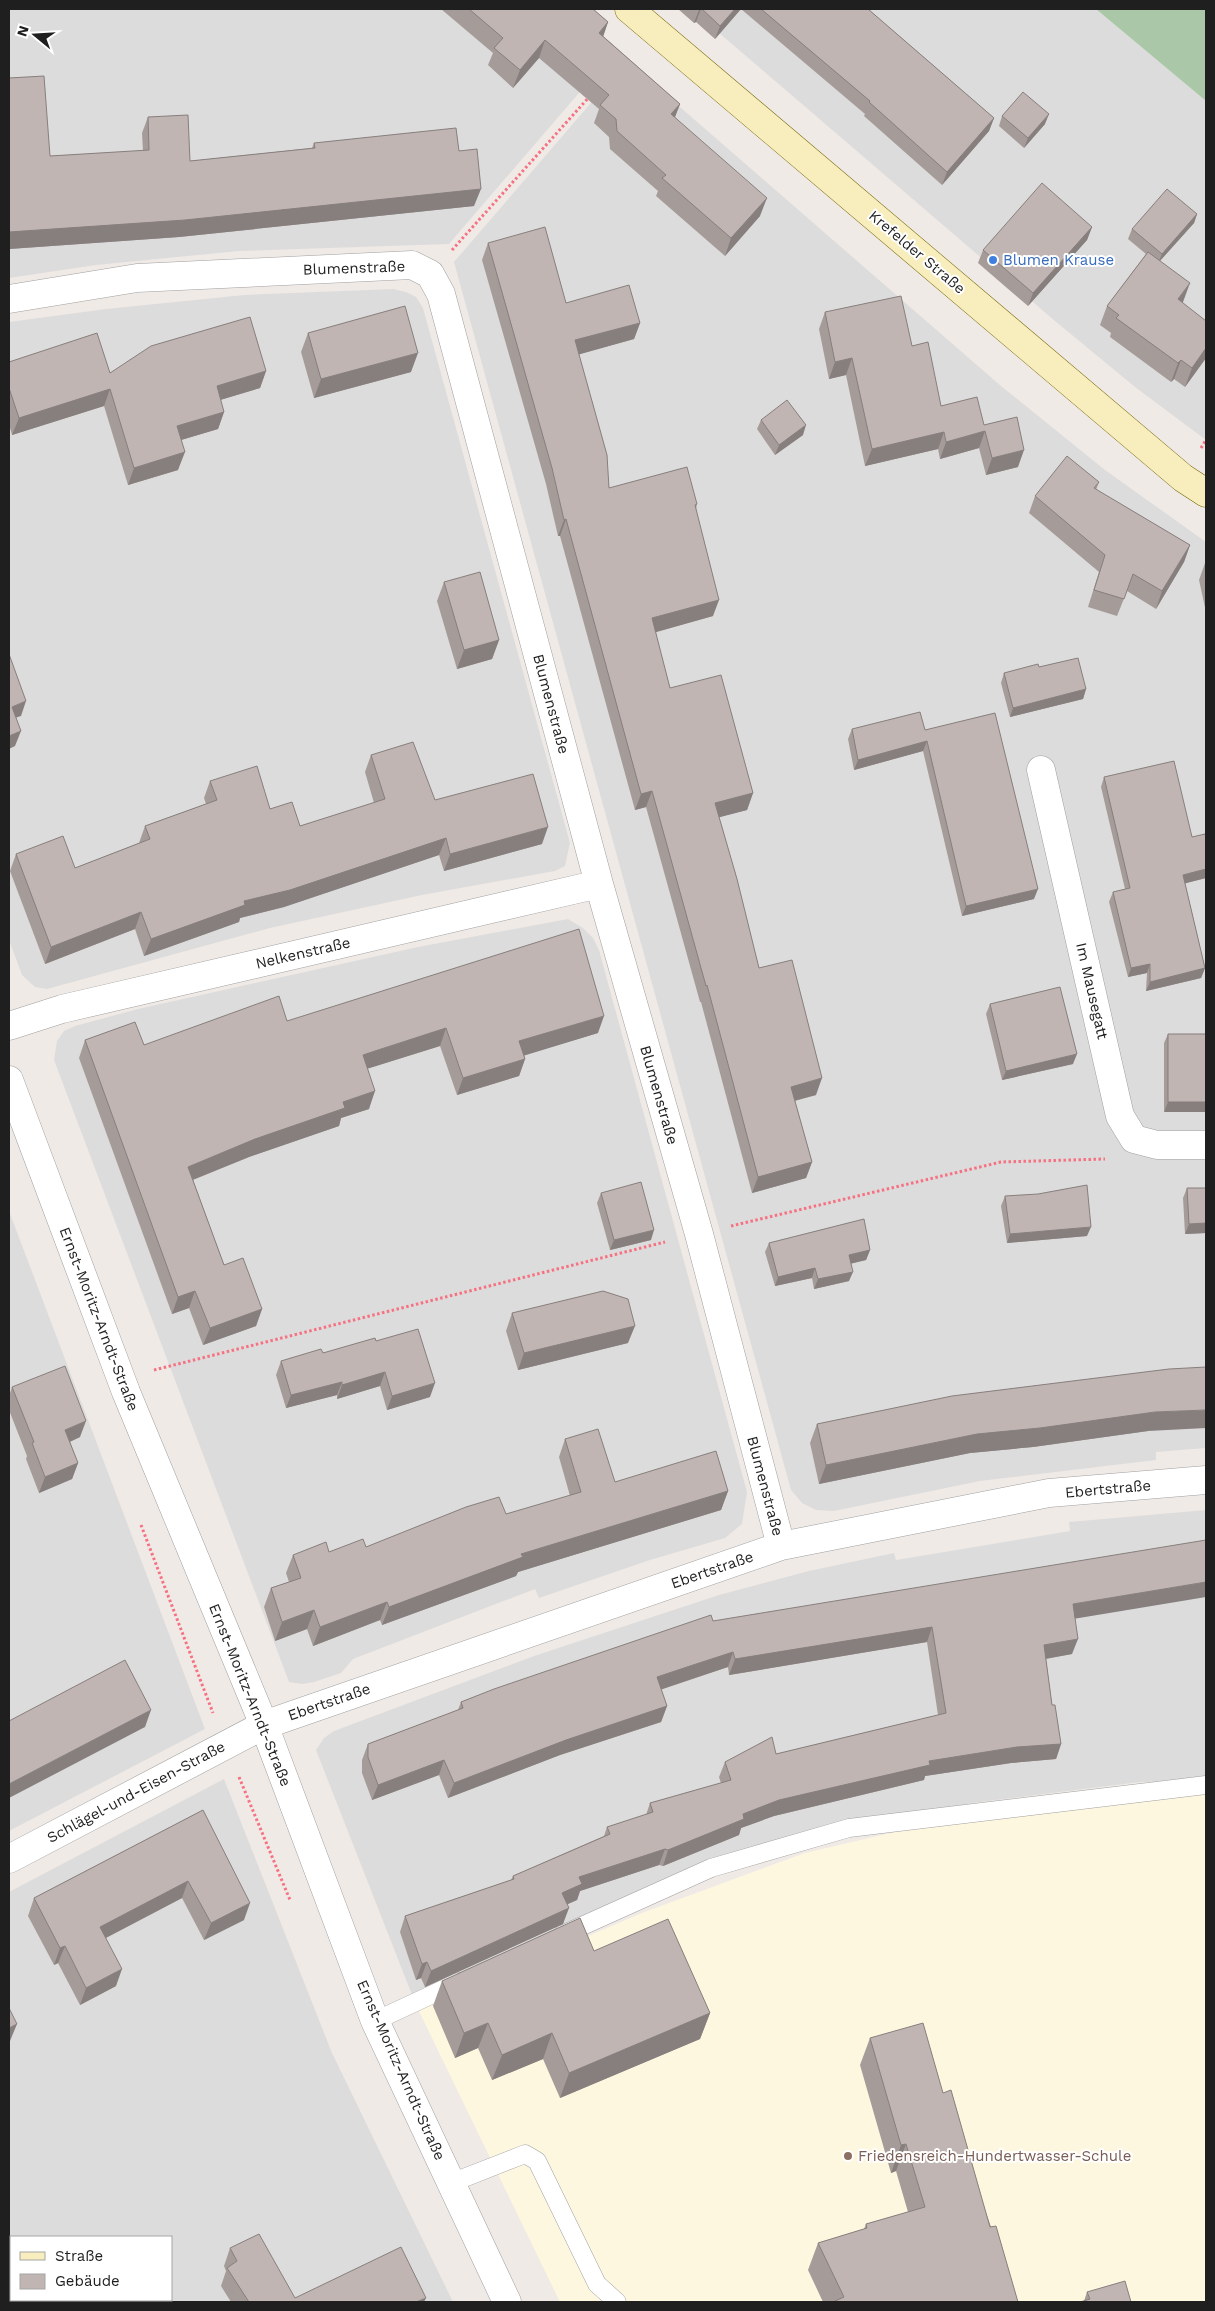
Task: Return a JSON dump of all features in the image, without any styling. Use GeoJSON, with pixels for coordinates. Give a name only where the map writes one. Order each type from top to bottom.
{"type":"FeatureCollection","features":[{"type":"Feature","properties":{"kind":"main road","name":"Krefelder Straße"},"geometry":{"type":"LineString","coordinates":[[629,9],[1176,472],[1206,492]]}},
{"type":"Feature","properties":{"kind":"street","name":"Blumenstraße"},"geometry":{"type":"LineString","coordinates":[[9,299],[137,278],[412,265],[430,274],[441,294],[598,884],[699,1234],[780,1546]]}},
{"type":"Feature","properties":{"kind":"street","name":"Im Mausegatt"},"geometry":{"type":"LineString","coordinates":[[1041,770],[1120,1116],[1134,1139]]}},
{"type":"Feature","properties":{"kind":"street","name":"Nelkenstraße"},"geometry":{"type":"LineString","coordinates":[[9,1026],[62,1010],[598,884]]}},
{"type":"Feature","properties":{"kind":"street","name":"Ernst-Moritz-Arndt-Straße"},"geometry":{"type":"LineString","coordinates":[[9,1080],[18,1134],[264,1725],[375,2020],[507,2302]]}},
{"type":"Feature","properties":{"kind":"street"},"geometry":{"type":"LineString","coordinates":[[1134,1139],[1157,1145],[1206,1145]]}},
{"type":"Feature","properties":{"kind":"street","name":"Ebertstraße"},"geometry":{"type":"LineString","coordinates":[[264,1725],[780,1546],[1049,1494],[1206,1480]]}},
{"type":"Feature","properties":{"kind":"street","name":"Schlägel-und-Eisen-Straße"},"geometry":{"type":"LineString","coordinates":[[9,1859],[264,1725]]}},
{"type":"Feature","properties":{"kind":"lane"},"geometry":{"type":"LineString","coordinates":[[547,1942],[711,1868],[849,1828],[1206,1785]]}},
{"type":"Feature","properties":{"kind":"lane"},"geometry":{"type":"LineString","coordinates":[[375,2020],[475,1975]]}},
{"type":"Feature","properties":{"kind":"lane"},"geometry":{"type":"LineString","coordinates":[[451,2183],[525,2154],[537,2161],[597,2284],[617,2302]]}},
{"type":"Feature","properties":{"kind":"path"},"geometry":{"type":"LineString","coordinates":[[430,274],[595,90]]}},
{"type":"Feature","properties":{"kind":"path"},"geometry":{"type":"LineString","coordinates":[[154,1370],[699,1234],[1001,1162],[1117,1159],[1134,1139]]}},
{"type":"Feature","properties":{"kind":"shaded area"},"geometry":{"type":"Polygon","coordinates":[[[9,9],[565,9],[615,51],[449,244],[239,251],[96,265],[9,278],[9,9]]]}},
{"type":"Feature","properties":{"kind":"shaded area"},"geometry":{"type":"Polygon","coordinates":[[[691,9],[1096,9],[1206,101],[1206,440],[1135,387],[1055,321],[691,9]]]}},
{"type":"Feature","properties":{"kind":"shaded area"},"geometry":{"type":"Polygon","coordinates":[[[627,61],[1001,386],[1105,470],[1206,542],[1206,1448],[1156,1452],[1156,1460],[980,1481],[834,1511],[816,1510],[802,1503],[791,1490],[454,262],[627,61]]]}},
{"type":"Feature","properties":{"kind":"shaded area"},"geometry":{"type":"Polygon","coordinates":[[[393,289],[416,297],[423,308],[570,843],[565,866],[555,871],[422,895],[270,928],[47,989],[35,987],[22,975],[9,940],[9,322],[106,309],[244,295],[393,289]]]}},
{"type":"Feature","properties":{"kind":"shaded area"},"geometry":{"type":"Polygon","coordinates":[[[568,919],[583,928],[593,938],[599,950],[747,1492],[742,1524],[725,1538],[650,1560],[539,1598],[535,1589],[353,1659],[341,1673],[314,1682],[302,1684],[289,1682],[54,1060],[57,1041],[64,1031],[75,1026],[138,1009],[418,947],[568,919]]]}},
{"type":"Feature","properties":{"kind":"shaded area"},"geometry":{"type":"Polygon","coordinates":[[[9,1211],[205,1729],[9,1831],[9,1211]]]}},
{"type":"Feature","properties":{"kind":"shaded area"},"geometry":{"type":"Polygon","coordinates":[[[1206,1510],[1206,1781],[1140,1782],[972,1803],[802,1842],[637,1905],[414,2000],[316,1750],[324,1738],[334,1731],[537,1655],[719,1595],[809,1571],[894,1553],[896,1560],[1070,1531],[1069,1522],[1206,1510]]]}},
{"type":"Feature","properties":{"kind":"shaded area"},"geometry":{"type":"Polygon","coordinates":[[[224,1779],[332,2053],[453,2302],[9,2302],[9,1892],[224,1779]]]}},
{"type":"Feature","properties":{"kind":"shaded area","name":"Friedensreich-Hundertwasser-Schule"},"geometry":{"type":"Polygon","coordinates":[[[1206,1791],[1206,2302],[560,2302],[418,2009],[642,1913],[805,1853],[972,1814],[1206,1791]]]}},
{"type":"Feature","properties":{"kind":"green space"},"geometry":{"type":"Polygon","coordinates":[[[1096,9],[1206,9],[1206,101],[1096,9]]]}},
{"type":"Feature","properties":{"kind":"building"},"geometry":{"type":"Polygon","coordinates":[[[469,9],[593,9],[608,22],[599,33],[680,104],[671,114],[767,198],[731,238],[662,178],[666,175],[617,131],[616,119],[600,105],[609,95],[545,40],[520,70],[494,48],[503,38],[469,9]]]}},
{"type":"Feature","properties":{"kind":"building"},"geometry":{"type":"Polygon","coordinates":[[[702,9],[735,9],[720,26],[702,9]]]}},
{"type":"Feature","properties":{"kind":"building"},"geometry":{"type":"Polygon","coordinates":[[[761,9],[868,9],[994,118],[947,172],[870,101],[761,9]]]}},
{"type":"Feature","properties":{"kind":"building"},"geometry":{"type":"Polygon","coordinates":[[[44,76],[50,156],[149,150],[148,117],[188,115],[190,161],[315,148],[314,143],[456,128],[459,151],[477,149],[481,189],[185,220],[9,232],[9,78],[44,76]]]}},
{"type":"Feature","properties":{"kind":"building"},"geometry":{"type":"Polygon","coordinates":[[[1023,92],[1049,114],[1028,138],[1002,116],[1023,92]]]}},
{"type":"Feature","properties":{"kind":"building"},"geometry":{"type":"Polygon","coordinates":[[[1042,183],[1092,227],[1033,293],[983,250],[1042,183]]]}},
{"type":"Feature","properties":{"kind":"building"},"geometry":{"type":"Polygon","coordinates":[[[1167,189],[1197,214],[1162,254],[1132,229],[1167,189]]]}},
{"type":"Feature","properties":{"kind":"building"},"geometry":{"type":"Polygon","coordinates":[[[545,227],[566,303],[629,285],[640,323],[575,340],[607,455],[609,488],[687,467],[719,600],[652,618],[670,688],[721,675],[753,793],[715,803],[737,879],[759,968],[792,960],[822,1078],[791,1087],[812,1162],[758,1177],[707,985],[652,791],[641,794],[488,243],[545,227]]]}},
{"type":"Feature","properties":{"kind":"building"},"geometry":{"type":"Polygon","coordinates":[[[1148,252],[1190,283],[1178,299],[1206,321],[1206,348],[1192,368],[1181,360],[1178,363],[1116,318],[1119,315],[1107,306],[1148,252]]]}},
{"type":"Feature","properties":{"kind":"building"},"geometry":{"type":"Polygon","coordinates":[[[901,296],[912,346],[928,342],[941,406],[977,397],[984,425],[1017,417],[1024,450],[992,458],[985,431],[946,442],[944,432],[872,449],[852,358],[835,362],[825,312],[901,296]]]}},
{"type":"Feature","properties":{"kind":"building"},"geometry":{"type":"Polygon","coordinates":[[[405,306],[418,353],[321,379],[308,333],[405,306]]]}},
{"type":"Feature","properties":{"kind":"building"},"geometry":{"type":"Polygon","coordinates":[[[250,317],[266,371],[217,386],[224,412],[177,426],[185,452],[134,468],[110,389],[19,418],[9,388],[9,362],[97,333],[110,373],[151,346],[250,317]]]}},
{"type":"Feature","properties":{"kind":"building"},"geometry":{"type":"Polygon","coordinates":[[[787,400],[806,425],[779,445],[761,420],[787,400]]]}},
{"type":"Feature","properties":{"kind":"building"},"geometry":{"type":"Polygon","coordinates":[[[1067,456],[1099,482],[1094,488],[1190,545],[1162,591],[1133,574],[1124,599],[1094,590],[1105,555],[1035,496],[1067,456]]]}},
{"type":"Feature","properties":{"kind":"building"},"geometry":{"type":"Polygon","coordinates":[[[480,572],[499,640],[464,650],[444,582],[480,572]]]}},
{"type":"Feature","properties":{"kind":"building"},"geometry":{"type":"Polygon","coordinates":[[[9,654],[26,701],[12,707],[21,731],[9,736],[9,654]]]}},
{"type":"Feature","properties":{"kind":"building"},"geometry":{"type":"Polygon","coordinates":[[[1078,658],[1086,689],[1013,708],[1004,673],[1038,664],[1039,667],[1078,658]]]}},
{"type":"Feature","properties":{"kind":"building"},"geometry":{"type":"Polygon","coordinates":[[[920,712],[925,730],[995,713],[1038,889],[966,906],[927,741],[858,760],[852,729],[920,712]]]}},
{"type":"Feature","properties":{"kind":"building"},"geometry":{"type":"Polygon","coordinates":[[[413,742],[435,800],[533,774],[548,827],[450,854],[446,838],[290,890],[244,901],[245,905],[151,939],[141,912],[51,947],[16,854],[63,836],[75,868],[150,839],[145,826],[217,800],[210,781],[257,766],[270,809],[292,802],[300,826],[385,799],[371,755],[413,742]]]}},
{"type":"Feature","properties":{"kind":"building"},"geometry":{"type":"Polygon","coordinates":[[[1174,761],[1192,837],[1205,834],[1206,838],[1206,869],[1183,875],[1205,968],[1150,982],[1150,964],[1131,968],[1113,892],[1130,888],[1104,777],[1174,761]]]}},
{"type":"Feature","properties":{"kind":"building"},"geometry":{"type":"Polygon","coordinates":[[[579,929],[604,1016],[519,1041],[525,1059],[463,1078],[446,1028],[363,1055],[375,1091],[343,1102],[345,1108],[255,1139],[188,1167],[224,1265],[243,1258],[262,1309],[210,1328],[195,1291],[178,1297],[85,1040],[135,1022],[144,1045],[279,996],[287,1021],[579,929]]]}},
{"type":"Feature","properties":{"kind":"building"},"geometry":{"type":"Polygon","coordinates":[[[1060,987],[1077,1054],[1006,1071],[990,1004],[1060,987]]]}},
{"type":"Feature","properties":{"kind":"building"},"geometry":{"type":"Polygon","coordinates":[[[1168,1034],[1206,1034],[1206,1102],[1168,1102],[1168,1034]]]}},
{"type":"Feature","properties":{"kind":"building"},"geometry":{"type":"Polygon","coordinates":[[[641,1182],[654,1230],[614,1240],[601,1193],[641,1182]]]}},
{"type":"Feature","properties":{"kind":"building"},"geometry":{"type":"Polygon","coordinates":[[[1087,1185],[1091,1227],[1010,1234],[1005,1196],[1038,1194],[1087,1185]]]}},
{"type":"Feature","properties":{"kind":"building"},"geometry":{"type":"Polygon","coordinates":[[[1187,1188],[1206,1188],[1206,1223],[1189,1224],[1187,1188]]]}},
{"type":"Feature","properties":{"kind":"building"},"geometry":{"type":"Polygon","coordinates":[[[864,1219],[870,1250],[849,1255],[853,1272],[818,1279],[815,1268],[778,1277],[769,1243],[864,1219]]]}},
{"type":"Feature","properties":{"kind":"building"},"geometry":{"type":"Polygon","coordinates":[[[603,1291],[628,1299],[635,1326],[524,1353],[512,1313],[603,1291]]]}},
{"type":"Feature","properties":{"kind":"building"},"geometry":{"type":"Polygon","coordinates":[[[418,1329],[435,1383],[392,1396],[385,1372],[342,1385],[342,1382],[291,1395],[281,1361],[321,1349],[323,1353],[375,1338],[376,1341],[418,1329]]]}},
{"type":"Feature","properties":{"kind":"building"},"geometry":{"type":"Polygon","coordinates":[[[65,1366],[86,1421],[65,1430],[78,1463],[45,1477],[32,1443],[34,1442],[12,1387],[65,1366]]]}},
{"type":"Feature","properties":{"kind":"building"},"geometry":{"type":"Polygon","coordinates":[[[1206,1367],[1206,1410],[1155,1412],[1040,1428],[977,1434],[826,1465],[817,1424],[952,1396],[1169,1369],[1206,1367]]]}},
{"type":"Feature","properties":{"kind":"building"},"geometry":{"type":"Polygon","coordinates":[[[598,1429],[615,1482],[716,1451],[728,1491],[521,1554],[523,1557],[389,1607],[387,1602],[320,1627],[314,1610],[282,1622],[271,1588],[301,1578],[293,1555],[326,1542],[329,1552],[363,1539],[366,1547],[466,1507],[499,1497],[506,1514],[581,1492],[565,1439],[598,1429]]]}},
{"type":"Feature","properties":{"kind":"building"},"geometry":{"type":"Polygon","coordinates":[[[1206,1540],[1206,1582],[1073,1604],[1078,1639],[1044,1645],[1052,1705],[1055,1705],[1061,1744],[1017,1747],[929,1761],[930,1765],[779,1800],[743,1814],[744,1819],[668,1850],[665,1849],[579,1877],[582,1884],[562,1893],[569,1908],[431,1971],[427,1962],[422,1964],[405,1916],[514,1879],[513,1876],[610,1834],[607,1827],[653,1812],[650,1803],[731,1780],[725,1762],[772,1737],[776,1754],[946,1713],[932,1627],[735,1659],[733,1652],[690,1666],[657,1677],[667,1706],[566,1740],[454,1783],[444,1760],[378,1785],[368,1757],[368,1744],[463,1708],[461,1702],[494,1689],[711,1615],[713,1621],[1206,1540]]]}},
{"type":"Feature","properties":{"kind":"building"},"geometry":{"type":"Polygon","coordinates":[[[125,1660],[151,1710],[9,1784],[9,1721],[125,1660]]]}},
{"type":"Feature","properties":{"kind":"building"},"geometry":{"type":"Polygon","coordinates":[[[203,1810],[250,1903],[211,1923],[188,1881],[100,1927],[122,1969],[86,1988],[65,1946],[60,1948],[34,1898],[203,1810]]]}},
{"type":"Feature","properties":{"kind":"building"},"geometry":{"type":"Polygon","coordinates":[[[580,1918],[594,1951],[668,1919],[710,2013],[569,2073],[552,2033],[502,2055],[488,2023],[464,2033],[442,1981],[580,1918]]]}},
{"type":"Feature","properties":{"kind":"building"},"geometry":{"type":"Polygon","coordinates":[[[9,2008],[17,2024],[9,2028],[9,2008]]]}},
{"type":"Feature","properties":{"kind":"building"},"geometry":{"type":"Polygon","coordinates":[[[923,2023],[943,2093],[951,2090],[990,2227],[996,2226],[1018,2302],[833,2302],[844,2297],[818,2243],[867,2228],[866,2224],[925,2207],[906,2144],[901,2145],[870,2038],[923,2023]]]}},
{"type":"Feature","properties":{"kind":"building"},"geometry":{"type":"Polygon","coordinates":[[[259,2234],[295,2298],[401,2247],[426,2298],[416,2302],[249,2302],[227,2268],[237,2261],[230,2248],[259,2234]]]}},
{"type":"Feature","properties":{"kind":"building"},"geometry":{"type":"Polygon","coordinates":[[[1125,2281],[1131,2302],[1080,2302],[1090,2299],[1087,2292],[1125,2281]]]}},
{"type":"Feature","properties":{"kind":"place","name":"Blumen Krause"},"geometry":{"type":"Point","coordinates":[993,260]}},
{"type":"Feature","properties":{"kind":"place","name":"Friedensreich-Hundertwasser-Schule"},"geometry":{"type":"Point","coordinates":[848,2156]}}]}
